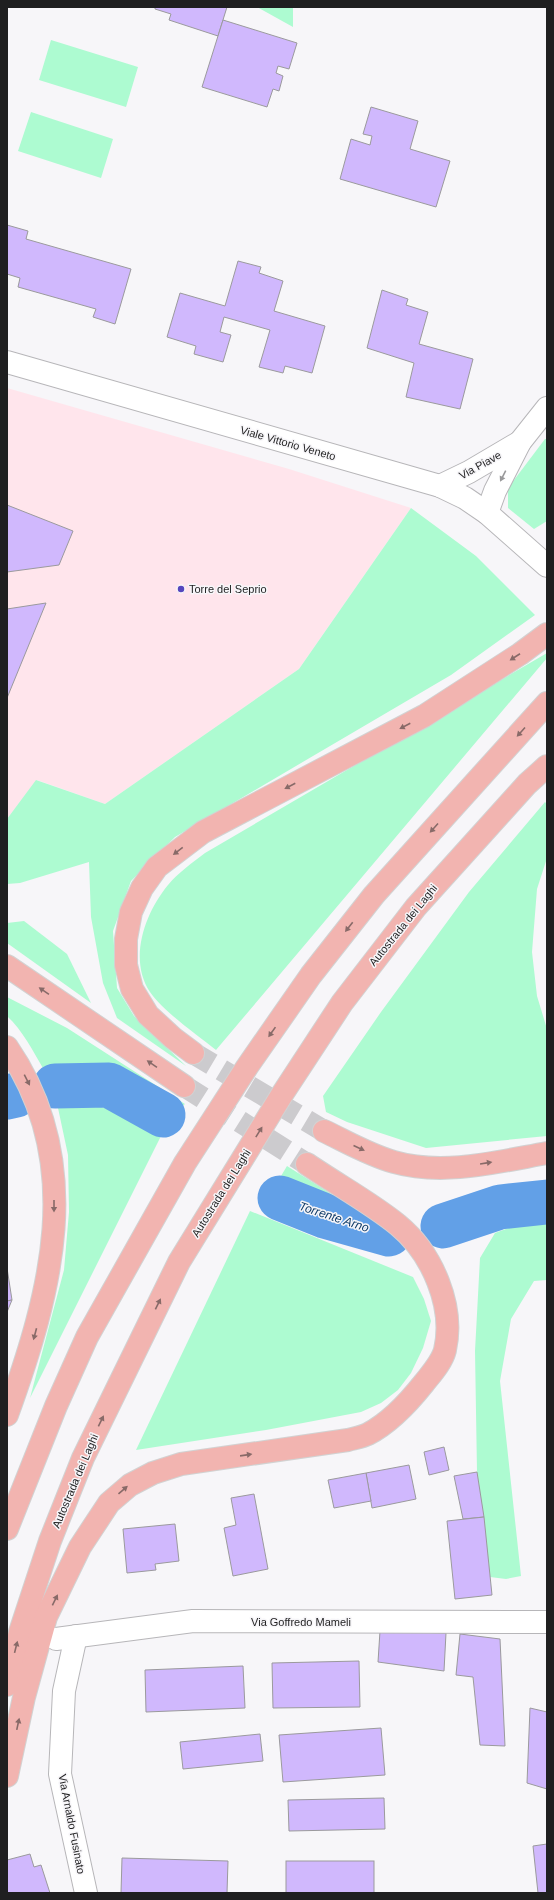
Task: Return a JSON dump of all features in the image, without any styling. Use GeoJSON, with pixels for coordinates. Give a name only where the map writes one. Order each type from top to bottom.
{"type":"FeatureCollection","features":[{"type":"Feature","properties":{"kind":"highway"},"geometry":{"type":"LineString","coordinates":[[193,1053],[173,1038],[148,1015],[132,989],[126,965],[126,939],[131,912],[142,888],[157,867],[203,832],[424,716],[547,634]]}},
{"type":"Feature","properties":{"kind":"highway"},"geometry":{"type":"LineString","coordinates":[[7,1529],[56,1406],[87,1337],[185,1163],[247,1068],[311,976],[374,895],[547,703]]}},
{"type":"Feature","properties":{"kind":"highway","name":"Autostrada dei Laghi"},"geometry":{"type":"LineString","coordinates":[[7,1685],[20,1632],[47,1549],[82,1458],[179,1262],[283,1093],[342,1003],[416,907],[527,784],[547,766]]}},
{"type":"Feature","properties":{"kind":"highway"},"geometry":{"type":"LineString","coordinates":[[7,966],[184,1086]]}},
{"type":"Feature","properties":{"kind":"highway"},"geometry":{"type":"LineString","coordinates":[[7,1047],[22,1070],[41,1112],[52,1165],[54,1202],[54,1237],[41,1312],[30,1352],[7,1415]]}},
{"type":"Feature","properties":{"kind":"highway"},"geometry":{"type":"LineString","coordinates":[[324,1131],[360,1149],[394,1162],[421,1167],[450,1168],[547,1154]]}},
{"type":"Feature","properties":{"kind":"highway"},"geometry":{"type":"LineString","coordinates":[[7,1776],[24,1697],[46,1617],[80,1547],[109,1503],[130,1485],[153,1473],[181,1464],[348,1440],[368,1434],[388,1421],[403,1407],[436,1368],[445,1351],[447,1335],[444,1301],[439,1284],[419,1248],[398,1225],[307,1164]]}},
{"type":"Feature","properties":{"kind":"street","name":"Viale Vittorio Veneto"},"geometry":{"type":"LineString","coordinates":[[7,362],[440,486],[465,498],[487,514],[547,566]]}},
{"type":"Feature","properties":{"kind":"street","name":"Via Piave"},"geometry":{"type":"LineString","coordinates":[[487,514],[495,491],[520,442],[547,408]]}},
{"type":"Feature","properties":{"kind":"street","name":"Via Piave"},"geometry":{"type":"LineString","coordinates":[[440,486],[469,472],[520,442]]}},
{"type":"Feature","properties":{"kind":"street","name":"Via Goffredo Mameli"},"geometry":{"type":"LineString","coordinates":[[66,1638],[194,1622],[547,1622]]}},
{"type":"Feature","properties":{"kind":"street","name":"Via Arnaldo Fusinato"},"geometry":{"type":"LineString","coordinates":[[66,1638],[60,1774],[86,1893]]}},
{"type":"Feature","properties":{"kind":"shaded area","name":"Torre del Seprio"},"geometry":{"type":"Polygon","coordinates":[[[7,388],[289,469],[411,508],[299,669],[105,804],[37,780],[7,819],[7,388]]]}},
{"type":"Feature","properties":{"kind":"green space"},"geometry":{"type":"Polygon","coordinates":[[[257,7],[293,7],[293,27],[257,7]]]}},
{"type":"Feature","properties":{"kind":"green space"},"geometry":{"type":"Polygon","coordinates":[[[51,40],[138,67],[126,107],[39,80],[51,40]]]}},
{"type":"Feature","properties":{"kind":"green space"},"geometry":{"type":"Polygon","coordinates":[[[31,112],[113,139],[101,178],[18,151],[31,112]]]}},
{"type":"Feature","properties":{"kind":"green space"},"geometry":{"type":"Polygon","coordinates":[[[545,439],[547,439],[547,521],[534,529],[508,508],[508,488],[545,439]]]}},
{"type":"Feature","properties":{"kind":"green space"},"geometry":{"type":"Polygon","coordinates":[[[411,508],[476,556],[535,615],[451,675],[175,837],[131,881],[113,931],[117,988],[134,1016],[186,1066],[117,1018],[103,983],[91,917],[89,862],[20,883],[7,884],[7,819],[36,780],[105,804],[299,669],[411,508]]]}},
{"type":"Feature","properties":{"kind":"green space"},"geometry":{"type":"Polygon","coordinates":[[[547,653],[547,658],[216,1050],[156,1000],[150,992],[144,979],[140,965],[142,937],[146,922],[152,909],[168,885],[181,872],[205,853],[547,653]]]}},
{"type":"Feature","properties":{"kind":"green space"},"geometry":{"type":"Polygon","coordinates":[[[545,802],[547,804],[547,858],[537,889],[532,952],[537,996],[547,1029],[547,1136],[426,1148],[347,1122],[326,1112],[323,1096],[381,1012],[469,892],[545,802]]]}},
{"type":"Feature","properties":{"kind":"green space"},"geometry":{"type":"Polygon","coordinates":[[[24,921],[67,954],[91,1003],[7,943],[7,923],[24,921]]]}},
{"type":"Feature","properties":{"kind":"green space"},"geometry":{"type":"Polygon","coordinates":[[[7,997],[67,1028],[185,1104],[180,1108],[102,1068],[44,1070],[23,1035],[7,1016],[7,997]]]}},
{"type":"Feature","properties":{"kind":"green space"},"geometry":{"type":"Polygon","coordinates":[[[75,1101],[98,1106],[120,1114],[161,1136],[30,1398],[64,1270],[69,1212],[68,1155],[58,1108],[75,1101]]]}},
{"type":"Feature","properties":{"kind":"green space"},"geometry":{"type":"Polygon","coordinates":[[[287,1166],[379,1224],[301,1198],[278,1181],[287,1166]]]}},
{"type":"Feature","properties":{"kind":"green space"},"geometry":{"type":"Polygon","coordinates":[[[250,1211],[413,1277],[424,1299],[431,1321],[423,1348],[411,1373],[398,1390],[381,1403],[361,1412],[266,1430],[136,1450],[250,1211]]]}},
{"type":"Feature","properties":{"kind":"green space"},"geometry":{"type":"Polygon","coordinates":[[[547,1219],[547,1280],[534,1281],[511,1319],[500,1381],[521,1576],[506,1579],[490,1577],[477,1472],[475,1351],[480,1258],[495,1233],[528,1221],[547,1219]]]}},
{"type":"Feature","properties":{"kind":"building"},"geometry":{"type":"Polygon","coordinates":[[[155,7],[227,7],[218,36],[169,20],[171,14],[155,9],[155,7]]]}},
{"type":"Feature","properties":{"kind":"building"},"geometry":{"type":"Polygon","coordinates":[[[223,20],[297,43],[289,69],[278,66],[276,73],[283,76],[279,91],[273,89],[267,107],[202,87],[223,20]]]}},
{"type":"Feature","properties":{"kind":"building"},"geometry":{"type":"Polygon","coordinates":[[[371,107],[418,121],[410,149],[450,161],[436,207],[340,179],[351,139],[370,145],[372,136],[363,134],[371,107]]]}},
{"type":"Feature","properties":{"kind":"building"},"geometry":{"type":"Polygon","coordinates":[[[7,225],[28,231],[26,239],[131,269],[115,324],[93,317],[96,309],[18,287],[20,278],[7,274],[7,225]]]}},
{"type":"Feature","properties":{"kind":"building"},"geometry":{"type":"Polygon","coordinates":[[[238,261],[261,267],[259,273],[283,281],[274,311],[325,326],[312,373],[285,366],[283,373],[259,367],[270,330],[224,317],[220,332],[231,335],[223,362],[194,354],[196,346],[167,337],[180,293],[225,306],[238,261]]]}},
{"type":"Feature","properties":{"kind":"building"},"geometry":{"type":"Polygon","coordinates":[[[382,290],[408,299],[406,305],[428,312],[419,344],[473,359],[460,409],[406,397],[414,363],[367,348],[382,290]]]}},
{"type":"Feature","properties":{"kind":"building"},"geometry":{"type":"Polygon","coordinates":[[[7,505],[73,531],[59,565],[7,572],[7,505]]]}},
{"type":"Feature","properties":{"kind":"building"},"geometry":{"type":"Polygon","coordinates":[[[46,603],[7,698],[7,609],[46,603]]]}},
{"type":"Feature","properties":{"kind":"building"},"geometry":{"type":"Polygon","coordinates":[[[7,1268],[12,1300],[7,1301],[7,1268]]]}},
{"type":"Feature","properties":{"kind":"building"},"geometry":{"type":"Polygon","coordinates":[[[12,1300],[7,1312],[7,1301],[12,1300]]]}},
{"type":"Feature","properties":{"kind":"building"},"geometry":{"type":"Polygon","coordinates":[[[444,1447],[449,1470],[429,1475],[424,1452],[444,1447]]]}},
{"type":"Feature","properties":{"kind":"building"},"geometry":{"type":"Polygon","coordinates":[[[409,1465],[416,1499],[372,1508],[366,1473],[409,1465]]]}},
{"type":"Feature","properties":{"kind":"building"},"geometry":{"type":"Polygon","coordinates":[[[477,1472],[484,1517],[463,1519],[454,1476],[477,1472]]]}},
{"type":"Feature","properties":{"kind":"building"},"geometry":{"type":"Polygon","coordinates":[[[366,1473],[371,1501],[334,1508],[328,1480],[366,1473]]]}},
{"type":"Feature","properties":{"kind":"building"},"geometry":{"type":"Polygon","coordinates":[[[254,1494],[268,1569],[233,1576],[224,1528],[236,1525],[231,1498],[254,1494]]]}},
{"type":"Feature","properties":{"kind":"building"},"geometry":{"type":"Polygon","coordinates":[[[484,1517],[492,1595],[455,1599],[447,1521],[484,1517]]]}},
{"type":"Feature","properties":{"kind":"building"},"geometry":{"type":"Polygon","coordinates":[[[175,1524],[179,1561],[155,1564],[156,1570],[127,1573],[123,1529],[175,1524]]]}},
{"type":"Feature","properties":{"kind":"building"},"geometry":{"type":"Polygon","coordinates":[[[380,1631],[446,1633],[444,1671],[378,1662],[380,1631]]]}},
{"type":"Feature","properties":{"kind":"building"},"geometry":{"type":"Polygon","coordinates":[[[460,1634],[500,1639],[505,1746],[480,1745],[473,1677],[456,1675],[460,1634]]]}},
{"type":"Feature","properties":{"kind":"building"},"geometry":{"type":"Polygon","coordinates":[[[359,1661],[360,1707],[273,1708],[272,1663],[359,1661]]]}},
{"type":"Feature","properties":{"kind":"building"},"geometry":{"type":"Polygon","coordinates":[[[243,1666],[245,1708],[146,1712],[145,1670],[243,1666]]]}},
{"type":"Feature","properties":{"kind":"building"},"geometry":{"type":"Polygon","coordinates":[[[530,1708],[547,1712],[547,1789],[527,1783],[530,1708]]]}},
{"type":"Feature","properties":{"kind":"building"},"geometry":{"type":"Polygon","coordinates":[[[381,1728],[385,1775],[283,1782],[279,1735],[381,1728]]]}},
{"type":"Feature","properties":{"kind":"building"},"geometry":{"type":"Polygon","coordinates":[[[260,1734],[263,1761],[183,1769],[180,1742],[260,1734]]]}},
{"type":"Feature","properties":{"kind":"building"},"geometry":{"type":"Polygon","coordinates":[[[384,1798],[385,1829],[289,1831],[288,1800],[384,1798]]]}},
{"type":"Feature","properties":{"kind":"building"},"geometry":{"type":"Polygon","coordinates":[[[547,1844],[547,1893],[538,1893],[533,1846],[547,1844]]]}},
{"type":"Feature","properties":{"kind":"building"},"geometry":{"type":"Polygon","coordinates":[[[30,1854],[34,1867],[41,1865],[50,1893],[7,1893],[7,1860],[30,1854]]]}},
{"type":"Feature","properties":{"kind":"building"},"geometry":{"type":"Polygon","coordinates":[[[122,1858],[228,1861],[227,1893],[121,1893],[122,1858]]]}},
{"type":"Feature","properties":{"kind":"building"},"geometry":{"type":"Polygon","coordinates":[[[286,1861],[374,1861],[374,1893],[286,1893],[286,1861]]]}},
{"type":"Feature","properties":{"kind":"waterway","name":"Torrente Arno"},"geometry":{"type":"LineString","coordinates":[[55,1086],[109,1085],[163,1115]]}},
{"type":"Feature","properties":{"kind":"waterway","name":"Torrente Arno"},"geometry":{"type":"LineString","coordinates":[[7,1097],[16,1095]]}},
{"type":"Feature","properties":{"kind":"waterway","name":"Torrente Arno"},"geometry":{"type":"LineString","coordinates":[[280,1198],[325,1216],[389,1234]]}},
{"type":"Feature","properties":{"kind":"waterway","name":"Torrente Arno"},"geometry":{"type":"LineString","coordinates":[[443,1226],[500,1207],[547,1202]]}},
{"type":"Feature","properties":{"kind":"tunnel"},"geometry":{"type":"LineString","coordinates":[[193,1053],[324,1131]]}},
{"type":"Feature","properties":{"kind":"tunnel"},"geometry":{"type":"LineString","coordinates":[[184,1086],[307,1164]]}},
{"type":"Feature","properties":{"kind":"place","name":"Torre del Seprio"},"geometry":{"type":"Point","coordinates":[181,589]}}]}
